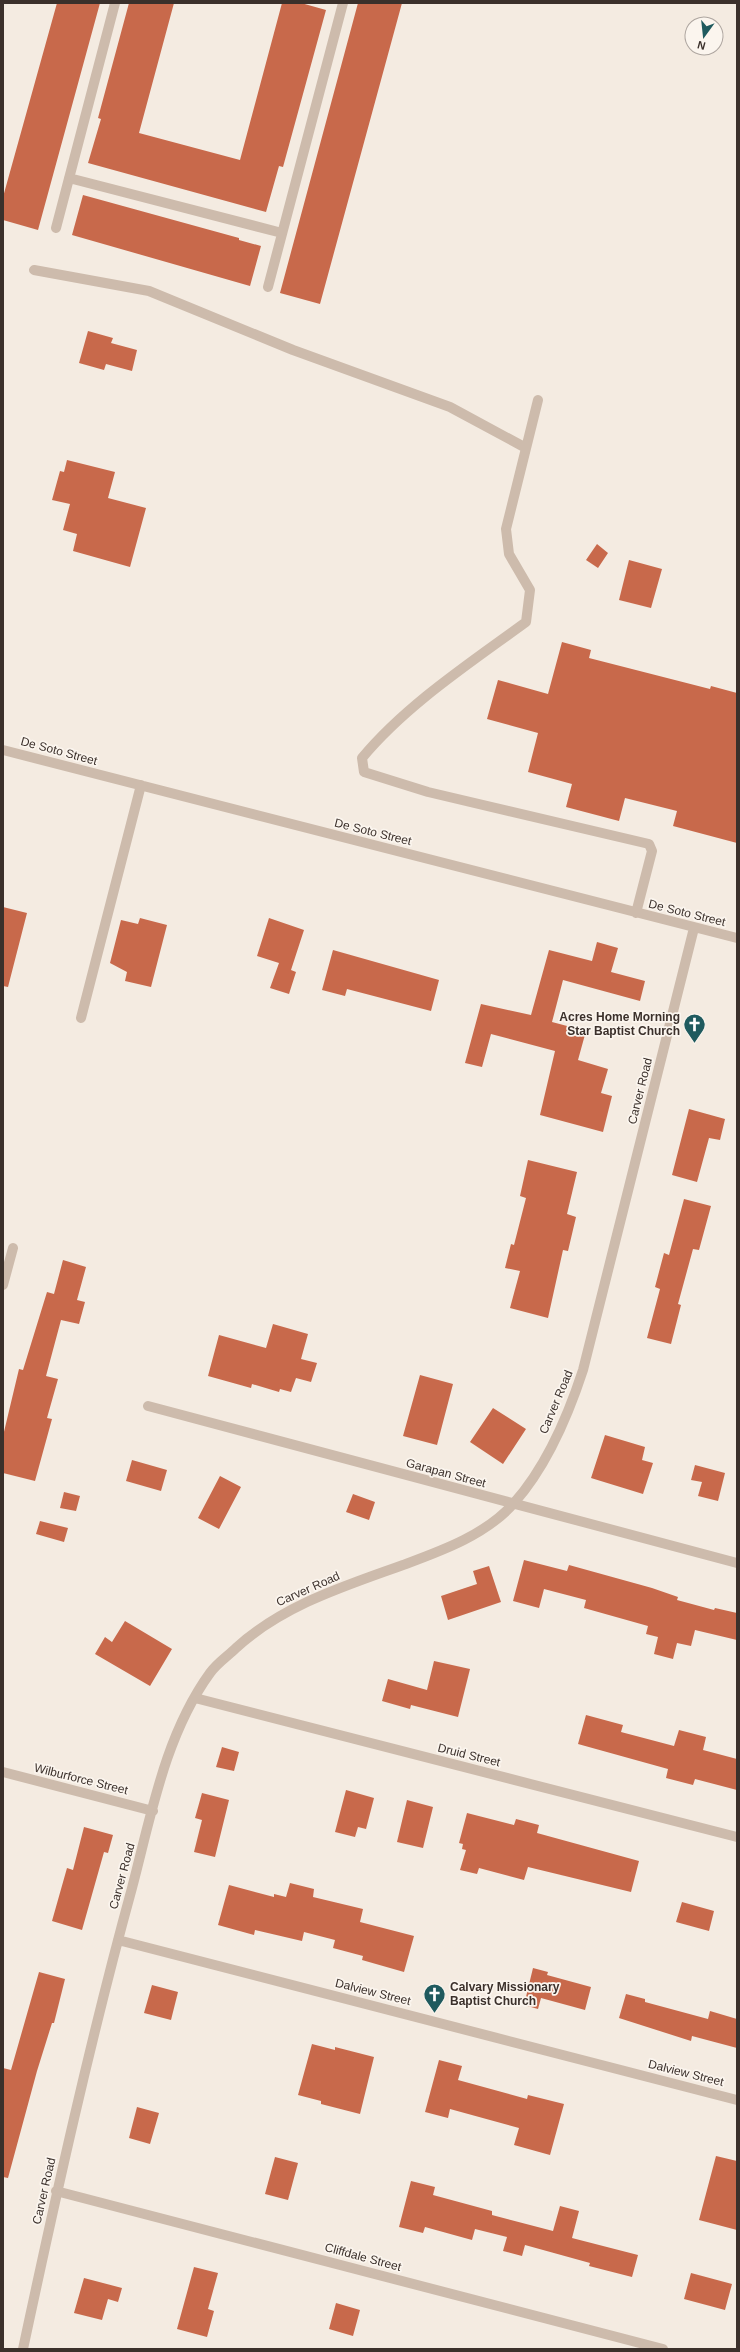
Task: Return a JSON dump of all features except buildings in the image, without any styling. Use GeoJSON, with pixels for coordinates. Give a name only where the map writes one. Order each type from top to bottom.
{"type":"FeatureCollection","features":[{"type":"Feature","properties":{"kind":"street"},"geometry":{"type":"LineString","coordinates":[[56,228],[115,3]]}},
{"type":"Feature","properties":{"kind":"street"},"geometry":{"type":"LineString","coordinates":[[268,287],[343,3]]}},
{"type":"Feature","properties":{"kind":"street"},"geometry":{"type":"LineString","coordinates":[[69,178],[282,233]]}},
{"type":"Feature","properties":{"kind":"street"},"geometry":{"type":"LineString","coordinates":[[34,270],[149,291],[293,350],[450,407],[526,448]]}},
{"type":"Feature","properties":{"kind":"street"},"geometry":{"type":"LineString","coordinates":[[538,400],[506,529],[509,554],[530,590],[526,622],[460,670],[380,737],[362,758],[364,772],[428,792],[649,844],[652,851],[636,913]]}},
{"type":"Feature","properties":{"kind":"street","name":"De Soto Street"},"geometry":{"type":"LineString","coordinates":[[3,750],[737,938]]}},
{"type":"Feature","properties":{"kind":"street"},"geometry":{"type":"LineString","coordinates":[[81,1018],[141,785]]}},
{"type":"Feature","properties":{"kind":"street","name":"Carver Road"},"geometry":{"type":"LineString","coordinates":[[23,2349],[56,2191],[118,1940],[166,1764],[195,1698],[211,1671],[271,1620],[346,1586],[442,1550],[473,1534],[513,1505],[546,1458],[573,1401],[583,1370],[694,928]]}},
{"type":"Feature","properties":{"kind":"street"},"geometry":{"type":"LineString","coordinates":[[3,1285],[13,1248]]}},
{"type":"Feature","properties":{"kind":"street","name":"Garapan Street"},"geometry":{"type":"LineString","coordinates":[[148,1406],[513,1505],[737,1563]]}},
{"type":"Feature","properties":{"kind":"street","name":"Druid Street"},"geometry":{"type":"LineString","coordinates":[[195,1698],[737,1837]]}},
{"type":"Feature","properties":{"kind":"street","name":"Wilburforce Street"},"geometry":{"type":"LineString","coordinates":[[6,1773],[153,1811]]}},
{"type":"Feature","properties":{"kind":"street","name":"Dalview Street"},"geometry":{"type":"LineString","coordinates":[[118,1940],[737,2100]]}},
{"type":"Feature","properties":{"kind":"street","name":"Cliffdale Street"},"geometry":{"type":"LineString","coordinates":[[56,2191],[663,2349]]}},
{"type":"Feature","properties":{"kind":"place","name":"Acres Home Morning Star Baptist Church"},"geometry":{"type":"Point","coordinates":[695,1044]}},
{"type":"Feature","properties":{"kind":"place","name":"Calvary Missionary Baptist Church"},"geometry":{"type":"Point","coordinates":[435,2014]}}]}
